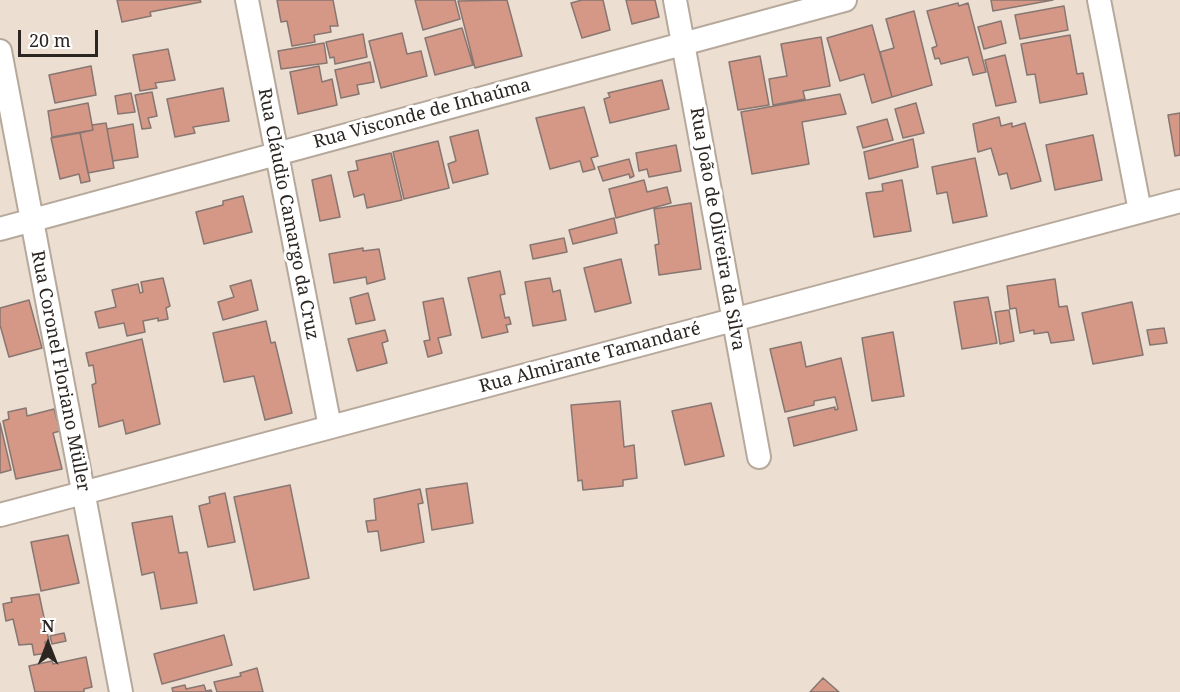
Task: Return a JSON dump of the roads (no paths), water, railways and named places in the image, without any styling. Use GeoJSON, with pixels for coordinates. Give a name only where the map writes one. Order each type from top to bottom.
{"type":"FeatureCollection","features":[{"type":"Feature","properties":{"kind":"street","name":"Rua Cláudio Camargo da Cruz"},"geometry":{"type":"LineString","coordinates":[[247,0],[330,427]]}},
{"type":"Feature","properties":{"kind":"street","name":"Rua João de Oliveira da Silva"},"geometry":{"type":"LineString","coordinates":[[675,0],[759,457]]}},
{"type":"Feature","properties":{"kind":"street","name":"Rua Visconde de Inhaúma"},"geometry":{"type":"LineString","coordinates":[[0,229],[845,0]]}},
{"type":"Feature","properties":{"kind":"street"},"geometry":{"type":"LineString","coordinates":[[1099,0],[1140,212]]}},
{"type":"Feature","properties":{"kind":"street","name":"Rua Coronel Floriano Müller"},"geometry":{"type":"LineString","coordinates":[[0,51],[121,692]]}},
{"type":"Feature","properties":{"kind":"street","name":"Rua Almirante Tamandaré"},"geometry":{"type":"LineString","coordinates":[[0,515],[1180,201]]}}]}
